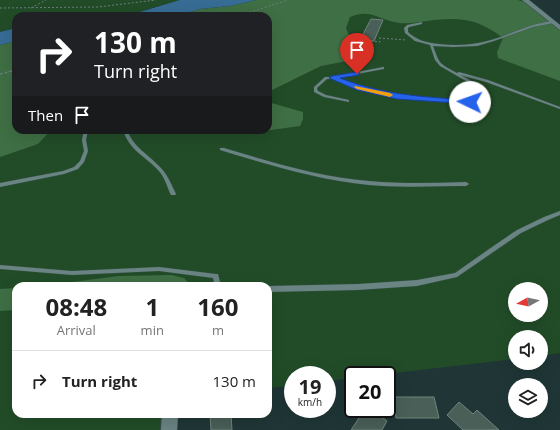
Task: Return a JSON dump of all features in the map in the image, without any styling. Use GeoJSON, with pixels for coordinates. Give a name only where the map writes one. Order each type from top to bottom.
{"type":"FeatureCollection","features":[{"type":"Feature","properties":{"kind":"street"},"geometry":{"type":"LineString","coordinates":[[525,0],[555,22],[560,28]]}},
{"type":"Feature","properties":{"kind":"street"},"geometry":{"type":"LineString","coordinates":[[169,430],[170,418]]}},
{"type":"Feature","properties":{"kind":"lane"},"geometry":{"type":"LineString","coordinates":[[421,23],[408,26],[406,28],[406,32],[415,40],[449,46],[471,46],[500,38],[530,25],[555,22]]}},
{"type":"Feature","properties":{"kind":"lane"},"geometry":{"type":"LineString","coordinates":[[332,78],[364,90],[397,96],[457,102],[476,102],[479,91],[475,84],[442,67],[435,60],[431,44]]}},
{"type":"Feature","properties":{"kind":"lane"},"geometry":{"type":"LineString","coordinates":[[348,101],[325,96],[314,90],[326,78],[357,74],[383,68]]}},
{"type":"Feature","properties":{"kind":"lane"},"geometry":{"type":"LineString","coordinates":[[447,69],[487,81],[560,108]]}},
{"type":"Feature","properties":{"kind":"lane"},"geometry":{"type":"LineString","coordinates":[[0,185],[64,172],[76,168],[82,162],[86,151],[84,140],[85,134]]}},
{"type":"Feature","properties":{"kind":"lane"},"geometry":{"type":"LineString","coordinates":[[127,134],[133,145],[164,174],[173,194]]}},
{"type":"Feature","properties":{"kind":"lane"},"geometry":{"type":"LineString","coordinates":[[222,149],[259,160],[350,180],[410,184],[466,184]]}},
{"type":"Feature","properties":{"kind":"lane"},"geometry":{"type":"LineString","coordinates":[[272,289],[358,287],[417,283],[449,277],[456,275],[526,228],[560,213]]}},
{"type":"Feature","properties":{"kind":"lane"},"geometry":{"type":"LineString","coordinates":[[0,267],[72,273],[159,269],[216,276],[217,282]]}},
{"type":"Feature","properties":{"kind":"path"},"geometry":{"type":"LineString","coordinates":[[30,8],[46,0]]}},
{"type":"Feature","properties":{"kind":"path"},"geometry":{"type":"LineString","coordinates":[[0,8],[94,7],[134,4],[156,0]]}},
{"type":"Feature","properties":{"kind":"path"},"geometry":{"type":"LineString","coordinates":[[250,12],[288,0]]}},
{"type":"Feature","properties":{"kind":"path"},"geometry":{"type":"LineString","coordinates":[[363,40],[380,42],[380,38]]}},
{"type":"Feature","properties":{"kind":"path"},"geometry":{"type":"LineString","coordinates":[[0,74],[12,71]]}},
{"type":"Feature","properties":{"kind":"green space"},"geometry":{"type":"Polygon","coordinates":[[[0,0],[182,0],[139,12],[12,12],[12,29],[0,32],[0,0]]]}},
{"type":"Feature","properties":{"kind":"green space"},"geometry":{"type":"Polygon","coordinates":[[[256,0],[518,0],[524,2],[560,30],[560,81],[498,58],[497,52],[503,38],[485,26],[467,20],[458,19],[400,23],[392,22],[370,14],[364,14],[350,17],[346,28],[351,40],[360,45],[366,54],[352,60],[321,66],[272,90],[272,12],[191,12],[200,9],[230,6],[256,0]]]}},
{"type":"Feature","properties":{"kind":"green space"},"geometry":{"type":"Polygon","coordinates":[[[283,0],[522,0],[560,30],[560,353],[548,355],[548,330],[508,330],[508,360],[396,373],[396,366],[344,366],[344,379],[336,380],[336,366],[284,366],[284,386],[272,388],[272,282],[12,282],[12,418],[163,418],[162,430],[0,430],[0,85],[12,119],[12,134],[272,134],[272,12],[283,0]]]}},
{"type":"Feature","properties":{"kind":"green space"},"geometry":{"type":"Polygon","coordinates":[[[12,42],[12,134],[47,134],[38,144],[0,157],[0,45],[12,42]]]}},
{"type":"Feature","properties":{"kind":"green space"},"geometry":{"type":"Polygon","coordinates":[[[272,103],[303,112],[303,119],[300,126],[272,130],[272,103]]]}},
{"type":"Feature","properties":{"kind":"green space"},"geometry":{"type":"Polygon","coordinates":[[[171,275],[184,278],[188,282],[72,282],[119,276],[171,275]]]}},
{"type":"Feature","properties":{"kind":"green space"},"geometry":{"type":"Polygon","coordinates":[[[12,288],[12,310],[0,311],[0,289],[12,288]]]}},
{"type":"Feature","properties":{"kind":"water"},"geometry":{"type":"Polygon","coordinates":[[[180,0],[256,0],[230,6],[200,9],[191,12],[140,12],[180,0]]]}},
{"type":"Feature","properties":{"kind":"water"},"geometry":{"type":"Polygon","coordinates":[[[12,29],[12,42],[0,45],[0,32],[12,29]]]}},
{"type":"Feature","properties":{"kind":"building"},"geometry":{"type":"Polygon","coordinates":[[[371,19],[383,20],[374,41],[360,40],[371,19]]]}},
{"type":"Feature","properties":{"kind":"building"},"geometry":{"type":"Polygon","coordinates":[[[396,397],[434,397],[439,418],[396,418],[396,397]]]}},
{"type":"Feature","properties":{"kind":"building"},"geometry":{"type":"Polygon","coordinates":[[[459,402],[473,414],[477,410],[499,430],[463,430],[447,415],[459,402]]]}},
{"type":"Feature","properties":{"kind":"building"},"geometry":{"type":"Polygon","coordinates":[[[210,418],[231,418],[232,430],[211,430],[210,418]]]}},
{"type":"Feature","properties":{"kind":"building"},"geometry":{"type":"Polygon","coordinates":[[[359,418],[383,418],[387,421],[382,430],[351,430],[359,418]]]}},
{"type":"Feature","properties":{"kind":"slow traffic"},"geometry":{"type":"LineString","coordinates":[[357,87],[368,91],[390,95]]}},
{"type":"Feature","properties":{"kind":"route"},"geometry":{"type":"LineString","coordinates":[[357,74],[332,78],[368,91],[433,100],[470,102]]}}]}
